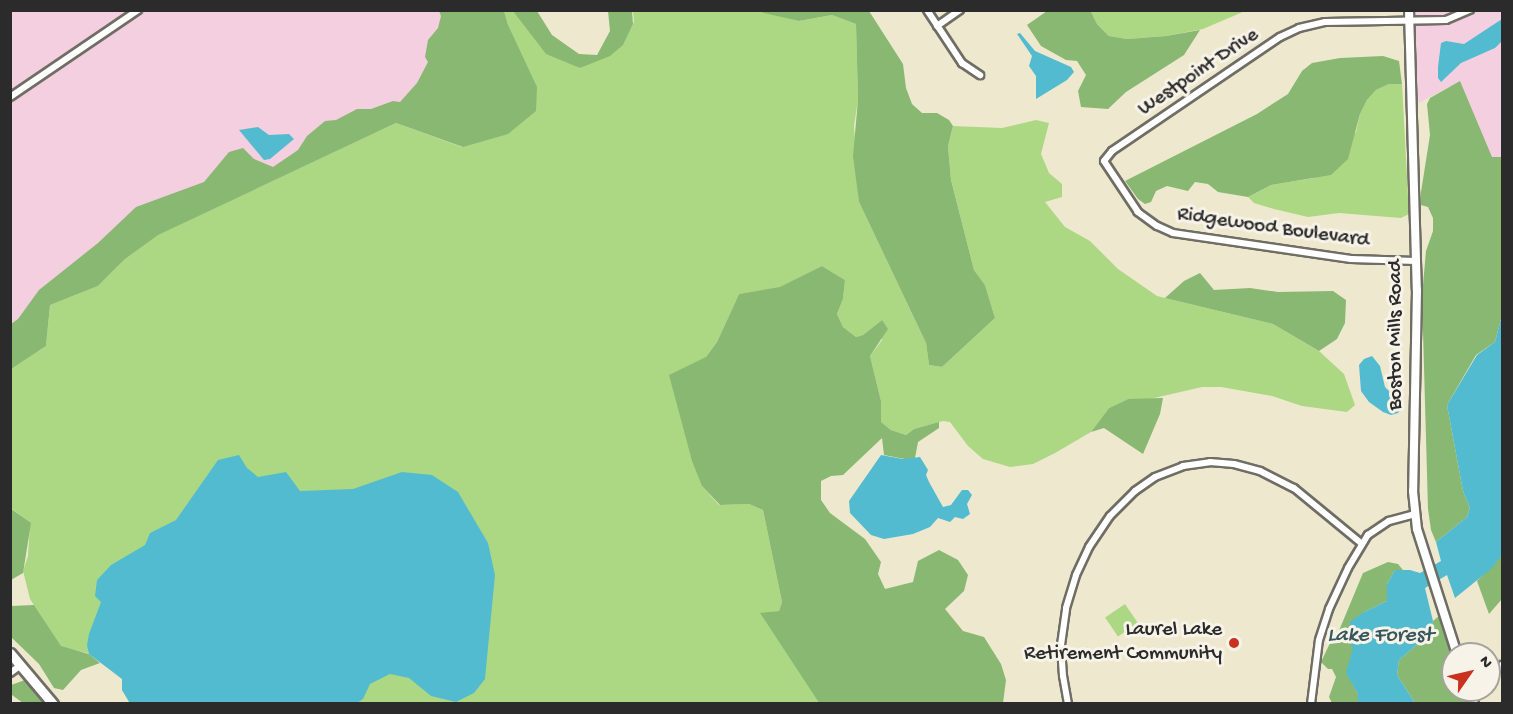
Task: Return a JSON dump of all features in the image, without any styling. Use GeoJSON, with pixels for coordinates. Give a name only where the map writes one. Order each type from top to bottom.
{"type":"FeatureCollection","features":[{"type":"Feature","properties":{"kind":"main road"},"geometry":{"type":"LineString","coordinates":[[10,652],[53,704]]}},
{"type":"Feature","properties":{"kind":"street"},"geometry":{"type":"LineString","coordinates":[[10,97],[138,10]]}},
{"type":"Feature","properties":{"kind":"street"},"geometry":{"type":"LineString","coordinates":[[927,10],[962,63],[980,75]]}},
{"type":"Feature","properties":{"kind":"street"},"geometry":{"type":"LineString","coordinates":[[937,26],[960,10]]}},
{"type":"Feature","properties":{"kind":"street"},"geometry":{"type":"LineString","coordinates":[[1409,15],[1446,20],[1470,10]]}},
{"type":"Feature","properties":{"kind":"street","name":"Westpoint Drive"},"geometry":{"type":"LineString","coordinates":[[1113,177],[1104,164],[1107,155],[1286,34],[1316,23],[1409,15]]}},
{"type":"Feature","properties":{"kind":"street","name":"Boston Mills Road"},"geometry":{"type":"LineString","coordinates":[[1409,15],[1416,261],[1417,345],[1413,467],[1415,514],[1424,552],[1453,642]]}},
{"type":"Feature","properties":{"kind":"street","name":"Ridgewood Boulevard"},"geometry":{"type":"LineString","coordinates":[[1113,177],[1144,217],[1165,230],[1182,236],[1351,259],[1416,261]]}},
{"type":"Feature","properties":{"kind":"street"},"geometry":{"type":"LineString","coordinates":[[1068,704],[1061,645],[1066,608],[1076,575],[1089,547],[1110,516],[1135,491],[1155,477],[1183,466],[1210,462],[1234,464],[1260,471],[1294,488],[1361,543]]}},
{"type":"Feature","properties":{"kind":"street"},"geometry":{"type":"LineString","coordinates":[[1311,704],[1314,663],[1323,623],[1339,585],[1361,543],[1368,535],[1389,521],[1415,514]]}},
{"type":"Feature","properties":{"kind":"street"},"geometry":{"type":"LineString","coordinates":[[10,673],[21,665]]}},
{"type":"Feature","properties":{"kind":"shaded area"},"geometry":{"type":"Polygon","coordinates":[[[11,11],[471,11],[396,123],[198,215],[11,333],[11,11]]]}},
{"type":"Feature","properties":{"kind":"shaded area"},"geometry":{"type":"Polygon","coordinates":[[[1414,11],[1502,11],[1502,157],[1492,157],[1449,87],[1419,103],[1415,68],[1414,11]]]}},
{"type":"Feature","properties":{"kind":"green space"},"geometry":{"type":"Polygon","coordinates":[[[756,10],[799,21],[832,15],[856,24],[858,100],[854,126],[859,202],[926,343],[929,365],[942,367],[995,318],[985,285],[974,270],[951,180],[948,146],[953,126],[1002,128],[1036,120],[1049,123],[1041,154],[1049,173],[1062,184],[1062,197],[1045,202],[1065,227],[1090,241],[1118,269],[1157,296],[1273,324],[1319,351],[1344,374],[1355,405],[1347,412],[1302,406],[1272,396],[1221,387],[1202,387],[1150,399],[1128,399],[1109,408],[1091,432],[1055,453],[1033,464],[1010,467],[983,459],[968,446],[950,422],[943,421],[914,429],[906,435],[891,430],[881,422],[881,401],[870,356],[882,340],[882,320],[863,335],[856,337],[843,327],[837,314],[843,299],[845,280],[822,266],[780,288],[739,294],[717,342],[706,357],[702,486],[719,505],[749,504],[763,510],[782,602],[779,611],[761,614],[819,703],[130,704],[122,690],[122,679],[112,670],[88,653],[61,647],[30,599],[23,571],[28,556],[30,523],[11,508],[10,369],[46,346],[50,305],[98,286],[125,259],[157,235],[396,123],[462,147],[508,25],[504,11],[513,11],[580,68],[622,45],[634,22],[633,11],[756,10]]]}},
{"type":"Feature","properties":{"kind":"green space"},"geometry":{"type":"Polygon","coordinates":[[[1090,10],[1097,24],[1109,36],[1127,39],[1200,30],[1184,55],[1126,92],[1108,109],[1081,107],[1078,91],[1086,75],[1077,61],[1066,60],[1041,46],[1027,25],[1047,11],[1090,10]]]}},
{"type":"Feature","properties":{"kind":"green space"},"geometry":{"type":"Polygon","coordinates":[[[439,11],[504,11],[508,25],[537,87],[536,111],[508,134],[463,147],[396,123],[158,235],[125,259],[98,286],[50,305],[46,346],[11,369],[11,324],[18,319],[39,290],[98,243],[136,207],[204,182],[229,152],[243,148],[254,159],[273,167],[298,150],[307,136],[325,121],[336,120],[357,109],[371,109],[393,101],[400,102],[417,83],[428,62],[425,57],[428,40],[438,28],[441,16],[439,11]]]}},
{"type":"Feature","properties":{"kind":"green space"},"geometry":{"type":"Polygon","coordinates":[[[513,11],[537,11],[552,35],[579,54],[597,55],[610,31],[608,11],[632,11],[633,24],[623,45],[610,56],[580,68],[546,54],[513,11]]]}},
{"type":"Feature","properties":{"kind":"green space"},"geometry":{"type":"Polygon","coordinates":[[[756,11],[869,11],[903,64],[906,88],[912,104],[922,113],[937,113],[949,120],[953,126],[948,146],[951,180],[974,270],[985,285],[995,318],[942,367],[929,365],[926,343],[859,202],[853,156],[858,100],[856,24],[832,15],[799,21],[756,11]]]}},
{"type":"Feature","properties":{"kind":"green space"},"geometry":{"type":"Polygon","coordinates":[[[1090,11],[1245,11],[1203,29],[1166,36],[1127,39],[1109,36],[1097,24],[1090,11]]]}},
{"type":"Feature","properties":{"kind":"green space"},"geometry":{"type":"Polygon","coordinates":[[[1383,56],[1399,61],[1402,84],[1389,84],[1376,90],[1367,100],[1360,114],[1348,159],[1331,175],[1271,185],[1248,197],[1218,192],[1208,184],[1195,182],[1188,191],[1167,186],[1156,191],[1151,202],[1145,204],[1138,199],[1125,181],[1257,114],[1288,94],[1302,71],[1312,63],[1340,58],[1383,56]]]}},
{"type":"Feature","properties":{"kind":"green space"},"geometry":{"type":"Polygon","coordinates":[[[1460,81],[1492,157],[1502,157],[1502,315],[1495,342],[1476,355],[1447,405],[1463,491],[1470,508],[1467,517],[1436,542],[1431,530],[1428,509],[1422,296],[1426,251],[1433,231],[1433,218],[1428,207],[1421,205],[1421,192],[1430,135],[1427,104],[1430,98],[1460,81]]]}},
{"type":"Feature","properties":{"kind":"green space"},"geometry":{"type":"Polygon","coordinates":[[[1389,84],[1402,84],[1409,214],[1401,218],[1339,213],[1308,217],[1254,203],[1248,197],[1271,185],[1314,178],[1356,132],[1360,114],[1367,100],[1376,90],[1389,84]]]}},
{"type":"Feature","properties":{"kind":"green space"},"geometry":{"type":"Polygon","coordinates":[[[822,266],[845,280],[843,299],[837,314],[843,327],[856,337],[863,335],[882,320],[888,329],[870,356],[881,401],[881,422],[891,430],[906,435],[914,429],[939,422],[939,428],[918,442],[915,458],[910,460],[884,455],[882,438],[843,475],[831,476],[821,481],[821,500],[830,513],[865,539],[881,562],[878,574],[885,589],[913,582],[918,561],[939,550],[958,560],[968,575],[964,591],[945,609],[963,631],[984,637],[1001,664],[1006,680],[1003,703],[819,703],[760,613],[779,611],[782,602],[763,510],[749,504],[720,505],[702,486],[692,461],[669,375],[706,357],[717,342],[739,294],[780,287],[822,266]]]}},
{"type":"Feature","properties":{"kind":"green space"},"geometry":{"type":"Polygon","coordinates":[[[1200,273],[1214,290],[1250,288],[1278,292],[1333,291],[1346,300],[1345,323],[1337,339],[1319,351],[1273,324],[1165,298],[1184,281],[1200,273]]]}},
{"type":"Feature","properties":{"kind":"green space"},"geometry":{"type":"Polygon","coordinates":[[[1163,398],[1160,414],[1143,454],[1104,428],[1091,432],[1109,408],[1128,399],[1163,398]]]}},
{"type":"Feature","properties":{"kind":"green space"},"geometry":{"type":"Polygon","coordinates":[[[10,508],[31,523],[23,573],[11,580],[10,508]]]}},
{"type":"Feature","properties":{"kind":"green space"},"geometry":{"type":"Polygon","coordinates":[[[1502,555],[1502,599],[1489,614],[1477,581],[1502,555]]]}},
{"type":"Feature","properties":{"kind":"green space"},"geometry":{"type":"Polygon","coordinates":[[[1388,562],[1398,564],[1403,570],[1395,570],[1387,584],[1387,601],[1364,612],[1347,673],[1358,694],[1358,703],[1332,703],[1329,697],[1336,677],[1332,669],[1328,669],[1321,662],[1331,641],[1338,633],[1363,573],[1388,562]]]}},
{"type":"Feature","properties":{"kind":"green space"},"geometry":{"type":"Polygon","coordinates":[[[1125,604],[1138,623],[1118,636],[1105,617],[1125,604]]]}},
{"type":"Feature","properties":{"kind":"green space"},"geometry":{"type":"Polygon","coordinates":[[[34,605],[61,646],[89,654],[100,663],[81,670],[63,690],[54,688],[39,664],[11,637],[11,606],[34,605]]]}},
{"type":"Feature","properties":{"kind":"green space"},"geometry":{"type":"Polygon","coordinates":[[[1439,616],[1448,642],[1441,642],[1441,702],[1468,703],[1415,703],[1397,675],[1399,660],[1428,635],[1433,621],[1439,616]]]}},
{"type":"Feature","properties":{"kind":"green space"},"geometry":{"type":"Polygon","coordinates":[[[25,680],[44,703],[23,703],[12,695],[11,685],[25,680]]]}},
{"type":"Feature","properties":{"kind":"water"},"geometry":{"type":"Polygon","coordinates":[[[1502,19],[1502,41],[1495,48],[1461,63],[1441,82],[1438,78],[1438,67],[1441,43],[1446,41],[1464,44],[1502,19]]]}},
{"type":"Feature","properties":{"kind":"water"},"geometry":{"type":"Polygon","coordinates":[[[1020,33],[1035,51],[1071,67],[1074,72],[1067,80],[1036,99],[1036,76],[1029,66],[1032,56],[1017,34],[1020,33]]]}},
{"type":"Feature","properties":{"kind":"water"},"geometry":{"type":"Polygon","coordinates":[[[258,127],[269,135],[289,134],[294,139],[270,159],[264,160],[239,130],[258,127]]]}},
{"type":"Feature","properties":{"kind":"water","name":"Lake Forest"},"geometry":{"type":"Polygon","coordinates":[[[1502,315],[1502,555],[1491,569],[1455,598],[1447,575],[1425,588],[1433,621],[1428,635],[1399,660],[1397,675],[1415,703],[1358,703],[1358,694],[1346,673],[1353,648],[1349,642],[1350,622],[1387,601],[1387,584],[1395,570],[1420,573],[1441,561],[1436,542],[1467,517],[1470,508],[1463,491],[1447,405],[1477,355],[1495,342],[1502,315]]]}},
{"type":"Feature","properties":{"kind":"water"},"geometry":{"type":"Polygon","coordinates":[[[1372,356],[1380,366],[1385,387],[1399,401],[1401,409],[1398,413],[1391,415],[1383,412],[1369,402],[1361,391],[1359,365],[1364,359],[1372,356]]]}},
{"type":"Feature","properties":{"kind":"water"},"geometry":{"type":"Polygon","coordinates":[[[239,455],[247,468],[258,477],[286,472],[300,491],[353,489],[402,472],[432,475],[458,492],[488,543],[495,575],[485,679],[474,693],[456,702],[431,696],[409,678],[390,674],[370,684],[363,699],[357,703],[130,703],[122,690],[122,679],[89,654],[87,645],[89,634],[101,602],[95,596],[97,580],[111,565],[145,545],[150,533],[176,520],[218,460],[239,455]]]}},
{"type":"Feature","properties":{"kind":"water"},"geometry":{"type":"Polygon","coordinates":[[[881,455],[903,459],[920,457],[928,470],[926,475],[929,482],[943,507],[951,505],[962,490],[968,490],[972,495],[967,504],[970,514],[963,519],[955,517],[950,522],[938,518],[930,527],[913,534],[884,539],[871,535],[850,513],[849,501],[881,455]]]}},
{"type":"Feature","properties":{"kind":"place","name":"Laurel Lake Retirement Community"},"geometry":{"type":"Point","coordinates":[1234,643]}}]}
